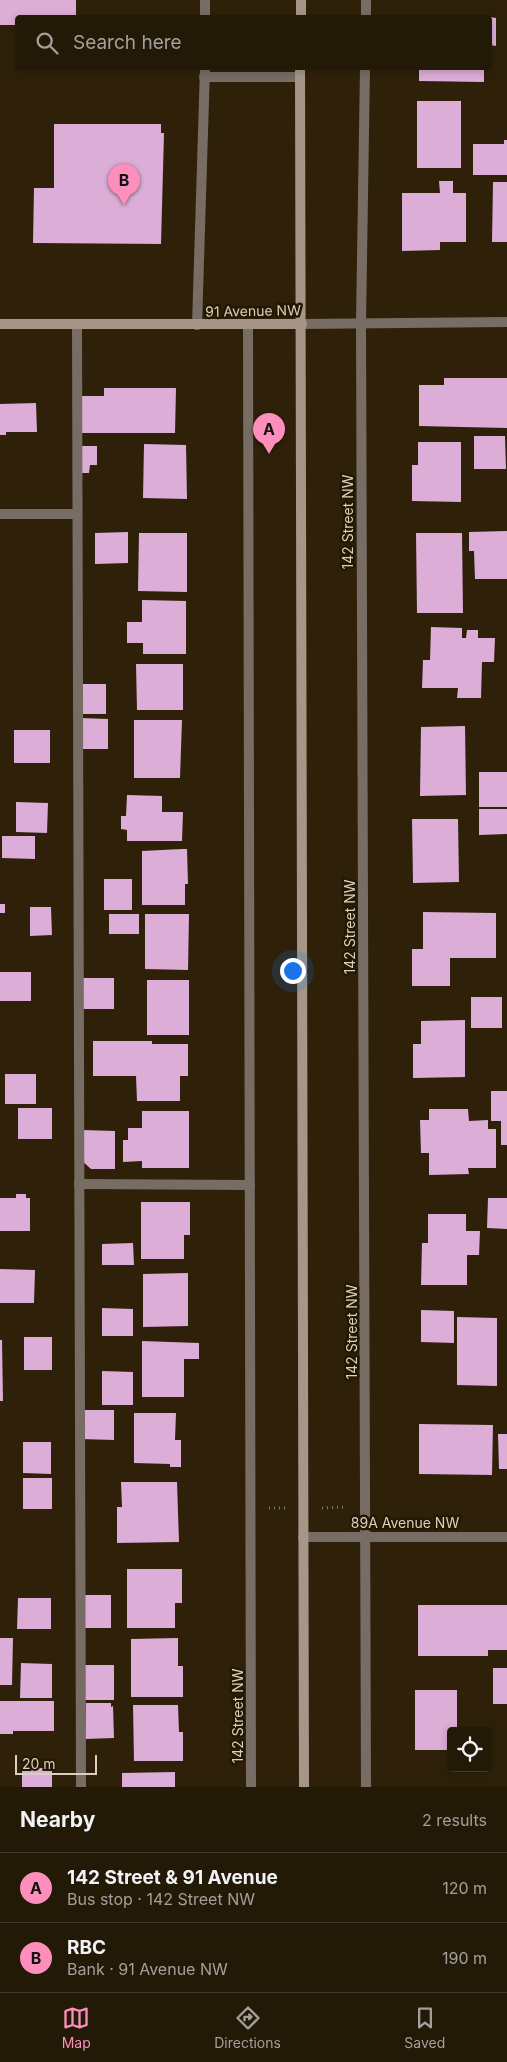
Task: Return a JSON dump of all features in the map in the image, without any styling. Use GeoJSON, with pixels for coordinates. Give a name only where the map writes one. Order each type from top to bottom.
{"type":"FeatureCollection","features":[{"type":"Feature","properties":{"kind":"main road"},"geometry":{"type":"LineString","coordinates":[[301,0],[301,15]]}},
{"type":"Feature","properties":{"kind":"main road"},"geometry":{"type":"LineString","coordinates":[[300,72],[304,1787]]}},
{"type":"Feature","properties":{"kind":"main road","name":"91 Avenue NW"},"geometry":{"type":"LineString","coordinates":[[0,324],[248,326],[302,324]]}},
{"type":"Feature","properties":{"kind":"street"},"geometry":{"type":"LineString","coordinates":[[205,0],[205,15]]}},
{"type":"Feature","properties":{"kind":"street"},"geometry":{"type":"LineString","coordinates":[[366,0],[366,15]]}},
{"type":"Feature","properties":{"kind":"street","name":"142 Street NW"},"geometry":{"type":"LineString","coordinates":[[365,70],[361,323],[366,1787]]}},
{"type":"Feature","properties":{"kind":"street"},"geometry":{"type":"LineString","coordinates":[[196,325],[204,72],[300,72]]}},
{"type":"Feature","properties":{"kind":"street","name":"91 Avenue NW"},"geometry":{"type":"LineString","coordinates":[[302,324],[507,322]]}},
{"type":"Feature","properties":{"kind":"street"},"geometry":{"type":"LineString","coordinates":[[77,325],[81,1787]]}},
{"type":"Feature","properties":{"kind":"street","name":"142 Street NW"},"geometry":{"type":"LineString","coordinates":[[248,326],[252,1787]]}},
{"type":"Feature","properties":{"kind":"street"},"geometry":{"type":"LineString","coordinates":[[0,514],[77,514]]}},
{"type":"Feature","properties":{"kind":"street"},"geometry":{"type":"LineString","coordinates":[[79,1184],[250,1184]]}},
{"type":"Feature","properties":{"kind":"street","name":"89A Avenue NW"},"geometry":{"type":"LineString","coordinates":[[303,1537],[507,1537]]}},
{"type":"Feature","properties":{"kind":"building"},"geometry":{"type":"Polygon","coordinates":[[[0,0],[76,0],[76,15],[15,15],[15,25],[0,25],[0,0]]]}},
{"type":"Feature","properties":{"kind":"building"},"geometry":{"type":"Polygon","coordinates":[[[492,17],[496,18],[496,46],[492,45],[492,17]]]}},
{"type":"Feature","properties":{"kind":"building"},"geometry":{"type":"Polygon","coordinates":[[[419,70],[484,70],[484,82],[419,81],[419,70]]]}},
{"type":"Feature","properties":{"kind":"building"},"geometry":{"type":"Polygon","coordinates":[[[417,101],[461,101],[461,168],[417,168],[417,101]]]}},
{"type":"Feature","properties":{"kind":"building"},"geometry":{"type":"Polygon","coordinates":[[[54,124],[161,124],[161,133],[164,133],[161,244],[33,243],[34,188],[54,188],[54,124]]]}},
{"type":"Feature","properties":{"kind":"building"},"geometry":{"type":"Polygon","coordinates":[[[504,140],[507,140],[507,175],[473,175],[473,144],[504,144],[504,140]]]}},
{"type":"Feature","properties":{"kind":"building"},"geometry":{"type":"Polygon","coordinates":[[[439,181],[453,181],[453,193],[466,193],[466,242],[440,242],[440,250],[402,251],[402,193],[440,193],[439,181]]]}},
{"type":"Feature","properties":{"kind":"building"},"geometry":{"type":"Polygon","coordinates":[[[493,182],[507,182],[507,242],[492,242],[493,182]]]}},
{"type":"Feature","properties":{"kind":"building"},"geometry":{"type":"Polygon","coordinates":[[[444,378],[507,378],[507,428],[419,426],[419,385],[444,385],[444,378]]]}},
{"type":"Feature","properties":{"kind":"building"},"geometry":{"type":"Polygon","coordinates":[[[104,388],[176,388],[175,433],[78,433],[78,396],[104,396],[104,388]]]}},
{"type":"Feature","properties":{"kind":"building"},"geometry":{"type":"Polygon","coordinates":[[[36,403],[37,432],[6,432],[6,435],[0,435],[0,404],[36,403]]]}},
{"type":"Feature","properties":{"kind":"building"},"geometry":{"type":"Polygon","coordinates":[[[474,436],[505,436],[506,469],[474,469],[474,436]]]}},
{"type":"Feature","properties":{"kind":"building"},"geometry":{"type":"Polygon","coordinates":[[[418,442],[461,442],[461,502],[412,501],[412,465],[418,465],[418,442]]]}},
{"type":"Feature","properties":{"kind":"building"},"geometry":{"type":"Polygon","coordinates":[[[144,444],[186,445],[187,499],[143,498],[144,444]]]}},
{"type":"Feature","properties":{"kind":"building"},"geometry":{"type":"Polygon","coordinates":[[[82,446],[97,446],[97,465],[90,465],[89,473],[81,473],[82,446]]]}},
{"type":"Feature","properties":{"kind":"building"},"geometry":{"type":"Polygon","coordinates":[[[507,531],[507,579],[475,579],[474,551],[469,551],[469,532],[507,531]]]}},
{"type":"Feature","properties":{"kind":"building"},"geometry":{"type":"Polygon","coordinates":[[[128,532],[128,563],[95,564],[95,533],[128,532]]]}},
{"type":"Feature","properties":{"kind":"building"},"geometry":{"type":"Polygon","coordinates":[[[139,533],[187,533],[187,592],[138,591],[139,533]]]}},
{"type":"Feature","properties":{"kind":"building"},"geometry":{"type":"Polygon","coordinates":[[[416,533],[462,533],[463,613],[417,613],[416,533]]]}},
{"type":"Feature","properties":{"kind":"building"},"geometry":{"type":"Polygon","coordinates":[[[142,600],[186,601],[186,654],[143,654],[143,643],[127,643],[127,622],[142,622],[142,600]]]}},
{"type":"Feature","properties":{"kind":"building"},"geometry":{"type":"Polygon","coordinates":[[[431,627],[462,628],[462,638],[466,638],[467,630],[478,630],[478,638],[495,638],[494,662],[482,662],[481,698],[457,698],[458,688],[422,688],[423,660],[430,660],[431,627]]]}},
{"type":"Feature","properties":{"kind":"building"},"geometry":{"type":"Polygon","coordinates":[[[136,664],[183,664],[183,710],[137,710],[136,664]]]}},
{"type":"Feature","properties":{"kind":"building"},"geometry":{"type":"Polygon","coordinates":[[[81,684],[106,684],[106,714],[81,714],[81,684]]]}},
{"type":"Feature","properties":{"kind":"building"},"geometry":{"type":"Polygon","coordinates":[[[80,718],[108,719],[108,749],[80,749],[80,718]]]}},
{"type":"Feature","properties":{"kind":"building"},"geometry":{"type":"Polygon","coordinates":[[[134,720],[182,720],[180,778],[134,778],[134,720]]]}},
{"type":"Feature","properties":{"kind":"building"},"geometry":{"type":"Polygon","coordinates":[[[465,726],[466,795],[420,796],[421,727],[465,726]]]}},
{"type":"Feature","properties":{"kind":"building"},"geometry":{"type":"Polygon","coordinates":[[[14,730],[50,730],[50,763],[14,763],[14,730]]]}},
{"type":"Feature","properties":{"kind":"building"},"geometry":{"type":"Polygon","coordinates":[[[479,772],[507,772],[507,807],[479,807],[479,772]]]}},
{"type":"Feature","properties":{"kind":"building"},"geometry":{"type":"Polygon","coordinates":[[[127,795],[162,796],[162,812],[183,812],[182,841],[127,841],[127,830],[121,829],[121,816],[126,816],[127,795]]]}},
{"type":"Feature","properties":{"kind":"building"},"geometry":{"type":"Polygon","coordinates":[[[16,802],[48,803],[47,833],[16,832],[16,802]]]}},
{"type":"Feature","properties":{"kind":"building"},"geometry":{"type":"Polygon","coordinates":[[[479,809],[507,809],[507,834],[479,835],[479,809]]]}},
{"type":"Feature","properties":{"kind":"building"},"geometry":{"type":"Polygon","coordinates":[[[412,819],[458,819],[459,882],[413,883],[412,819]]]}},
{"type":"Feature","properties":{"kind":"building"},"geometry":{"type":"Polygon","coordinates":[[[2,836],[35,836],[35,859],[2,858],[2,836]]]}},
{"type":"Feature","properties":{"kind":"building"},"geometry":{"type":"Polygon","coordinates":[[[187,849],[188,884],[185,884],[185,905],[142,905],[142,851],[187,849]]]}},
{"type":"Feature","properties":{"kind":"building"},"geometry":{"type":"Polygon","coordinates":[[[104,879],[132,879],[132,910],[104,910],[104,879]]]}},
{"type":"Feature","properties":{"kind":"building"},"geometry":{"type":"Polygon","coordinates":[[[0,904],[5,904],[5,913],[0,913],[0,904]]]}},
{"type":"Feature","properties":{"kind":"building"},"geometry":{"type":"Polygon","coordinates":[[[30,907],[51,907],[52,935],[30,936],[30,907]]]}},
{"type":"Feature","properties":{"kind":"building"},"geometry":{"type":"Polygon","coordinates":[[[423,912],[496,913],[496,958],[450,958],[450,986],[412,986],[412,949],[423,949],[423,912]]]}},
{"type":"Feature","properties":{"kind":"building"},"geometry":{"type":"Polygon","coordinates":[[[109,914],[139,914],[139,934],[109,934],[109,914]]]}},
{"type":"Feature","properties":{"kind":"building"},"geometry":{"type":"Polygon","coordinates":[[[145,914],[189,914],[188,970],[145,969],[145,914]]]}},
{"type":"Feature","properties":{"kind":"building"},"geometry":{"type":"Polygon","coordinates":[[[0,972],[31,972],[31,1001],[0,1001],[0,972]]]}},
{"type":"Feature","properties":{"kind":"building"},"geometry":{"type":"Polygon","coordinates":[[[79,978],[114,978],[114,1009],[79,1009],[79,978]]]}},
{"type":"Feature","properties":{"kind":"building"},"geometry":{"type":"Polygon","coordinates":[[[147,980],[189,980],[189,1035],[147,1035],[147,980]]]}},
{"type":"Feature","properties":{"kind":"building"},"geometry":{"type":"Polygon","coordinates":[[[471,997],[502,997],[502,1028],[471,1028],[471,997]]]}},
{"type":"Feature","properties":{"kind":"building"},"geometry":{"type":"Polygon","coordinates":[[[465,1020],[465,1077],[413,1078],[413,1044],[421,1044],[421,1021],[465,1020]]]}},
{"type":"Feature","properties":{"kind":"building"},"geometry":{"type":"Polygon","coordinates":[[[93,1041],[152,1041],[152,1044],[188,1044],[188,1076],[180,1076],[180,1101],[137,1101],[136,1076],[93,1076],[93,1041]]]}},
{"type":"Feature","properties":{"kind":"building"},"geometry":{"type":"Polygon","coordinates":[[[5,1074],[36,1074],[36,1104],[5,1104],[5,1074]]]}},
{"type":"Feature","properties":{"kind":"building"},"geometry":{"type":"Polygon","coordinates":[[[491,1091],[507,1091],[507,1145],[501,1145],[501,1121],[491,1121],[491,1091]]]}},
{"type":"Feature","properties":{"kind":"building"},"geometry":{"type":"Polygon","coordinates":[[[18,1108],[52,1108],[52,1139],[18,1139],[18,1108]]]}},
{"type":"Feature","properties":{"kind":"building"},"geometry":{"type":"Polygon","coordinates":[[[429,1109],[468,1109],[469,1121],[488,1120],[488,1129],[496,1129],[496,1168],[468,1168],[469,1174],[429,1175],[429,1153],[421,1153],[420,1120],[429,1120],[429,1109]]]}},
{"type":"Feature","properties":{"kind":"building"},"geometry":{"type":"Polygon","coordinates":[[[142,1111],[189,1111],[189,1168],[142,1168],[142,1161],[123,1162],[123,1140],[128,1140],[128,1128],[142,1128],[142,1111]]]}},
{"type":"Feature","properties":{"kind":"building"},"geometry":{"type":"Polygon","coordinates":[[[82,1130],[115,1131],[115,1169],[91,1169],[81,1160],[82,1130]]]}},
{"type":"Feature","properties":{"kind":"building"},"geometry":{"type":"Polygon","coordinates":[[[16,1194],[26,1194],[26,1198],[30,1198],[30,1231],[0,1231],[0,1198],[16,1198],[16,1194]]]}},
{"type":"Feature","properties":{"kind":"building"},"geometry":{"type":"Polygon","coordinates":[[[488,1198],[507,1198],[507,1229],[487,1228],[488,1198]]]}},
{"type":"Feature","properties":{"kind":"building"},"geometry":{"type":"Polygon","coordinates":[[[141,1202],[190,1202],[190,1235],[184,1235],[184,1259],[141,1259],[141,1202]]]}},
{"type":"Feature","properties":{"kind":"building"},"geometry":{"type":"Polygon","coordinates":[[[428,1214],[466,1214],[466,1231],[480,1231],[479,1255],[467,1255],[467,1285],[421,1285],[422,1243],[428,1243],[428,1214]]]}},
{"type":"Feature","properties":{"kind":"building"},"geometry":{"type":"Polygon","coordinates":[[[133,1243],[134,1265],[102,1265],[102,1244],[133,1243]]]}},
{"type":"Feature","properties":{"kind":"building"},"geometry":{"type":"Polygon","coordinates":[[[0,1269],[35,1270],[34,1303],[0,1303],[0,1269]]]}},
{"type":"Feature","properties":{"kind":"building"},"geometry":{"type":"Polygon","coordinates":[[[188,1273],[188,1326],[143,1327],[143,1274],[188,1273]]]}},
{"type":"Feature","properties":{"kind":"building"},"geometry":{"type":"Polygon","coordinates":[[[102,1308],[133,1309],[133,1336],[102,1336],[102,1308]]]}},
{"type":"Feature","properties":{"kind":"building"},"geometry":{"type":"Polygon","coordinates":[[[421,1310],[454,1311],[454,1343],[421,1342],[421,1310]]]}},
{"type":"Feature","properties":{"kind":"building"},"geometry":{"type":"Polygon","coordinates":[[[457,1317],[497,1318],[497,1386],[457,1385],[457,1317]]]}},
{"type":"Feature","properties":{"kind":"building"},"geometry":{"type":"Polygon","coordinates":[[[24,1337],[52,1337],[52,1370],[24,1370],[24,1337]]]}},
{"type":"Feature","properties":{"kind":"building"},"geometry":{"type":"Polygon","coordinates":[[[0,1340],[2,1340],[3,1401],[0,1401],[0,1340]]]}},
{"type":"Feature","properties":{"kind":"building"},"geometry":{"type":"Polygon","coordinates":[[[142,1341],[199,1343],[199,1359],[184,1359],[184,1397],[142,1397],[142,1341]]]}},
{"type":"Feature","properties":{"kind":"building"},"geometry":{"type":"Polygon","coordinates":[[[102,1371],[133,1372],[133,1405],[102,1405],[102,1371]]]}},
{"type":"Feature","properties":{"kind":"building"},"geometry":{"type":"Polygon","coordinates":[[[80,1410],[114,1410],[114,1440],[80,1439],[80,1410]]]}},
{"type":"Feature","properties":{"kind":"building"},"geometry":{"type":"Polygon","coordinates":[[[134,1413],[176,1413],[175,1440],[181,1440],[181,1467],[170,1467],[170,1464],[134,1463],[134,1413]]]}},
{"type":"Feature","properties":{"kind":"building"},"geometry":{"type":"Polygon","coordinates":[[[419,1424],[493,1425],[492,1475],[419,1474],[419,1424]]]}},
{"type":"Feature","properties":{"kind":"building"},"geometry":{"type":"Polygon","coordinates":[[[498,1434],[507,1434],[507,1469],[499,1469],[498,1434]]]}},
{"type":"Feature","properties":{"kind":"building"},"geometry":{"type":"Polygon","coordinates":[[[23,1442],[51,1442],[51,1474],[23,1473],[23,1442]]]}},
{"type":"Feature","properties":{"kind":"building"},"geometry":{"type":"Polygon","coordinates":[[[23,1478],[52,1478],[52,1509],[23,1509],[23,1478]]]}},
{"type":"Feature","properties":{"kind":"building"},"geometry":{"type":"Polygon","coordinates":[[[121,1482],[177,1482],[179,1542],[117,1543],[117,1507],[122,1507],[121,1482]]]}},
{"type":"Feature","properties":{"kind":"building"},"geometry":{"type":"Polygon","coordinates":[[[127,1569],[182,1569],[182,1603],[175,1603],[175,1628],[127,1628],[127,1569]]]}},
{"type":"Feature","properties":{"kind":"building"},"geometry":{"type":"Polygon","coordinates":[[[81,1595],[111,1595],[111,1628],[81,1628],[81,1595]]]}},
{"type":"Feature","properties":{"kind":"building"},"geometry":{"type":"Polygon","coordinates":[[[18,1598],[51,1598],[51,1629],[17,1629],[18,1598]]]}},
{"type":"Feature","properties":{"kind":"building"},"geometry":{"type":"Polygon","coordinates":[[[418,1605],[507,1605],[507,1650],[488,1650],[488,1656],[418,1656],[418,1605]]]}},
{"type":"Feature","properties":{"kind":"building"},"geometry":{"type":"Polygon","coordinates":[[[0,1638],[13,1638],[12,1685],[0,1685],[0,1638]]]}},
{"type":"Feature","properties":{"kind":"building"},"geometry":{"type":"Polygon","coordinates":[[[178,1638],[178,1666],[183,1666],[183,1697],[131,1697],[131,1639],[178,1638]]]}},
{"type":"Feature","properties":{"kind":"building"},"geometry":{"type":"Polygon","coordinates":[[[21,1663],[52,1664],[52,1698],[20,1698],[21,1663]]]}},
{"type":"Feature","properties":{"kind":"building"},"geometry":{"type":"Polygon","coordinates":[[[82,1665],[114,1665],[114,1700],[82,1700],[82,1665]]]}},
{"type":"Feature","properties":{"kind":"building"},"geometry":{"type":"Polygon","coordinates":[[[493,1668],[507,1668],[507,1704],[493,1704],[493,1668]]]}},
{"type":"Feature","properties":{"kind":"building"},"geometry":{"type":"Polygon","coordinates":[[[415,1690],[457,1690],[457,1727],[447,1727],[447,1750],[415,1750],[415,1690]]]}},
{"type":"Feature","properties":{"kind":"building"},"geometry":{"type":"Polygon","coordinates":[[[0,1701],[54,1701],[54,1731],[13,1731],[13,1734],[0,1734],[0,1701]]]}},
{"type":"Feature","properties":{"kind":"building"},"geometry":{"type":"Polygon","coordinates":[[[86,1703],[111,1703],[111,1707],[113,1706],[114,1738],[85,1739],[86,1703]]]}},
{"type":"Feature","properties":{"kind":"building"},"geometry":{"type":"Polygon","coordinates":[[[133,1705],[178,1705],[179,1732],[183,1732],[183,1761],[134,1761],[133,1705]]]}},
{"type":"Feature","properties":{"kind":"building"},"geometry":{"type":"Polygon","coordinates":[[[22,1768],[52,1768],[52,1787],[22,1787],[22,1768]]]}},
{"type":"Feature","properties":{"kind":"building"},"geometry":{"type":"Polygon","coordinates":[[[175,1772],[175,1787],[122,1787],[122,1773],[175,1772]]]}},
{"type":"Feature","properties":{"kind":"place","name":"RBC"},"geometry":{"type":"Point","coordinates":[124,205]}},
{"type":"Feature","properties":{"kind":"place","name":"142 Street & 91 Avenue"},"geometry":{"type":"Point","coordinates":[269,454]}}]}
